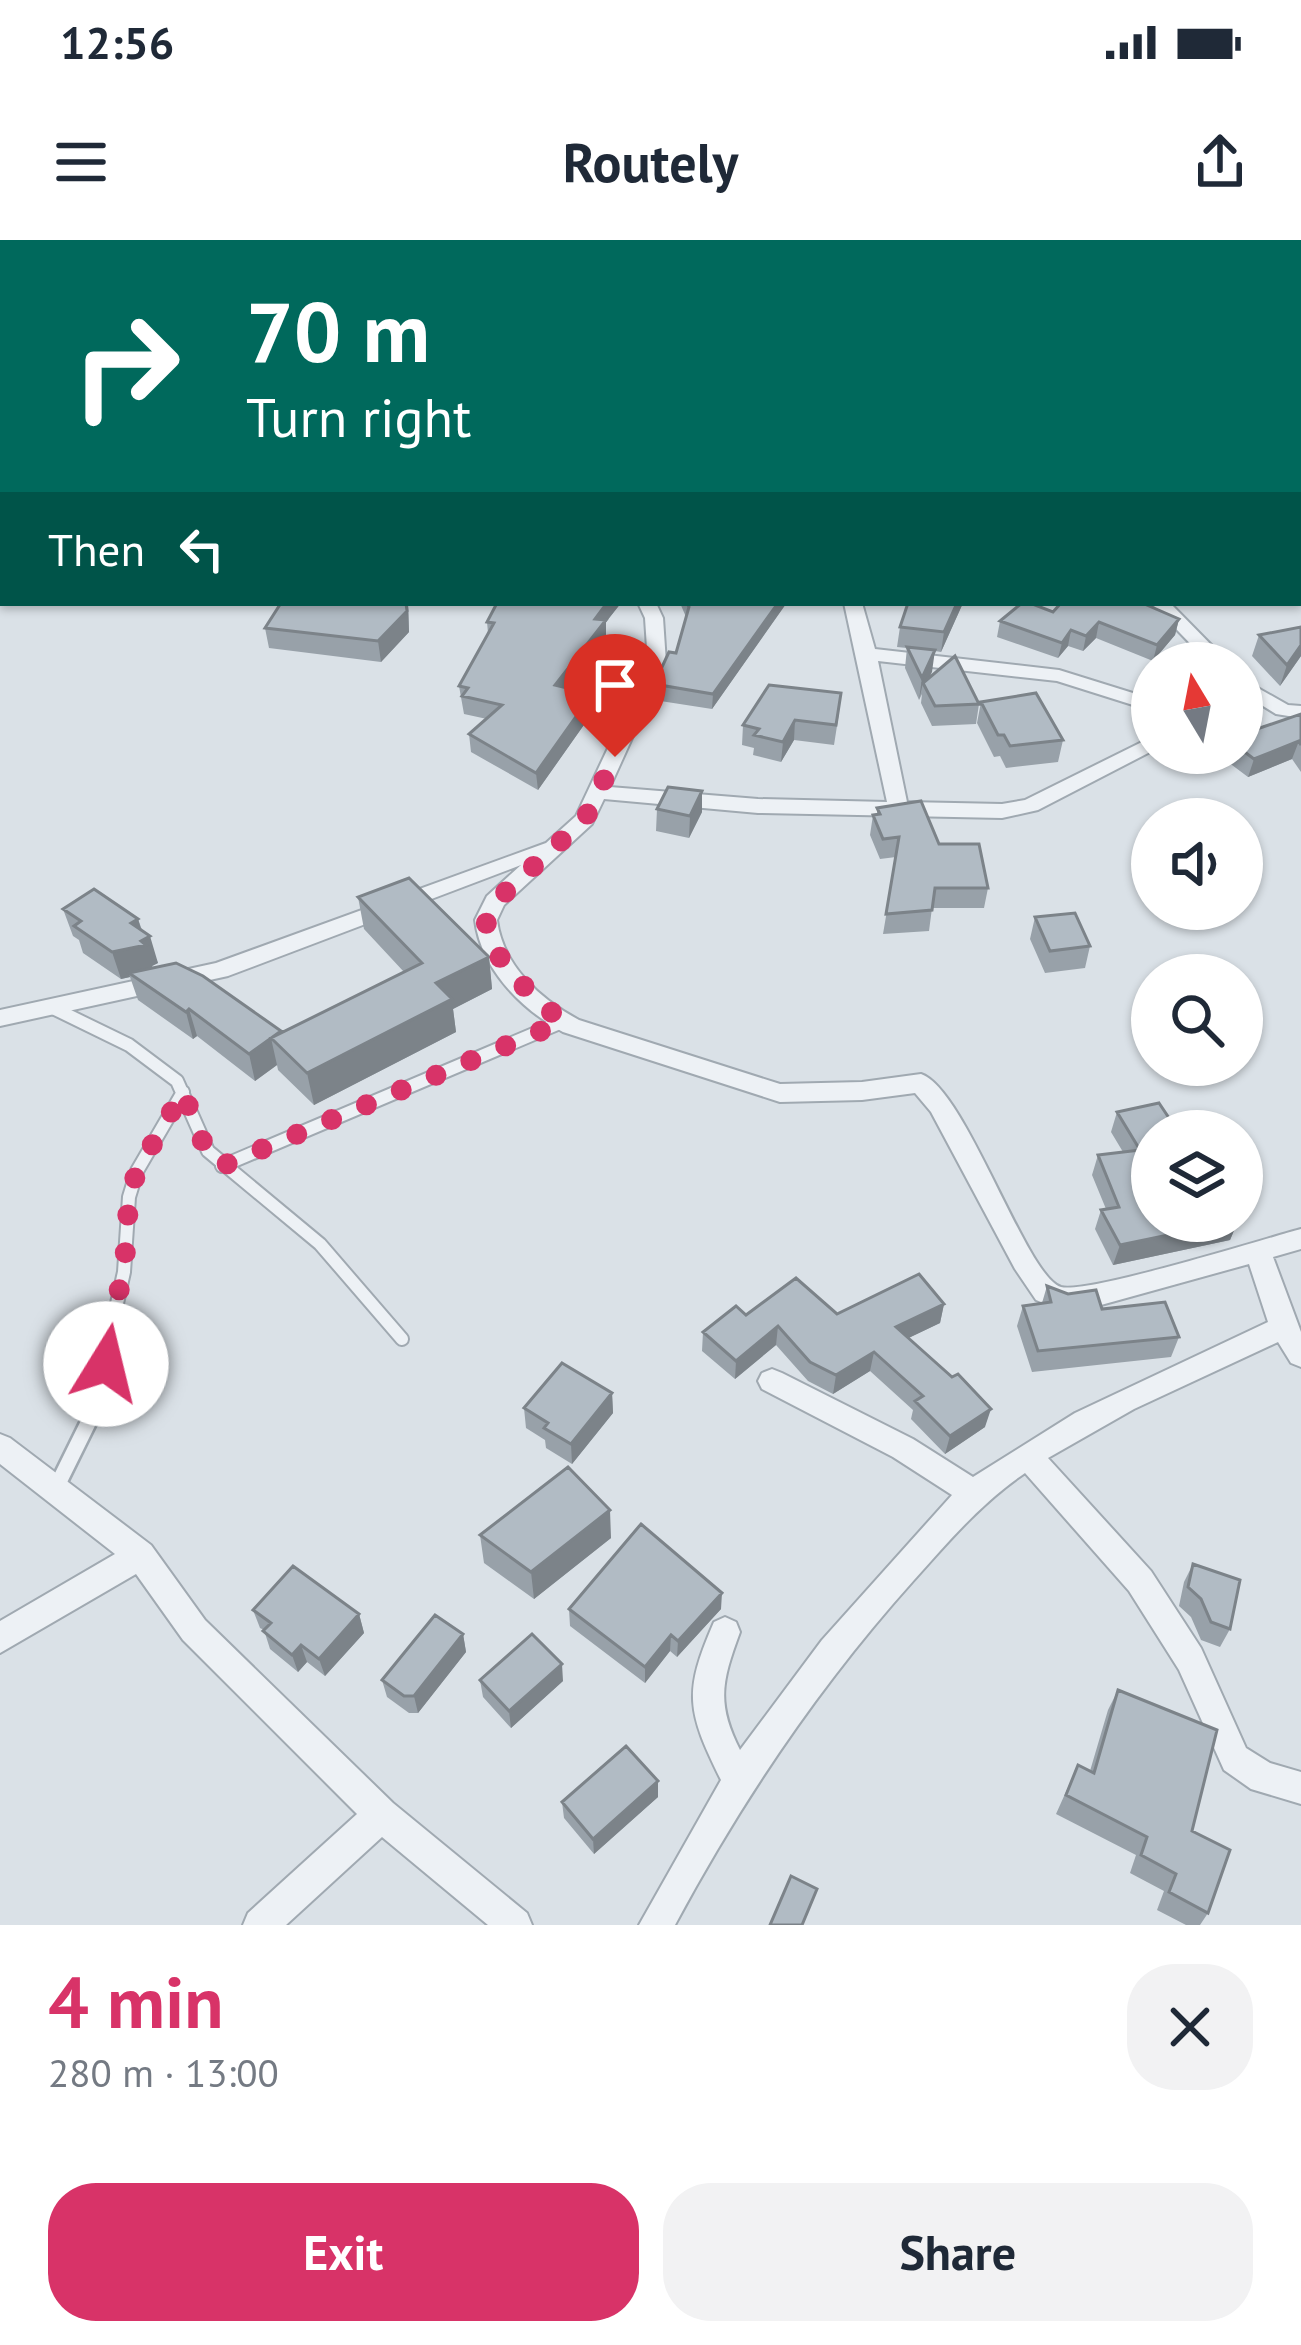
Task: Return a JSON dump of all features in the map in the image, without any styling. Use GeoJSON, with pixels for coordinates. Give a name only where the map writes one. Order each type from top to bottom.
{"type":"FeatureCollection","features":[{"type":"Feature","properties":{"kind":"street"},"geometry":{"type":"LineString","coordinates":[[648,606],[654,618],[657,664],[585,819],[496,901],[485,928],[511,974],[562,1022],[780,1093],[862,1091],[921,1083],[929,1088],[1024,1262],[1046,1292],[1061,1299],[1101,1294],[1301,1239]]}},
{"type":"Feature","properties":{"kind":"street"},"geometry":{"type":"LineString","coordinates":[[854,606],[898,808]]}},
{"type":"Feature","properties":{"kind":"street"},"geometry":{"type":"LineString","coordinates":[[1163,606],[1199,642]]}},
{"type":"Feature","properties":{"kind":"street"},"geometry":{"type":"LineString","coordinates":[[867,654],[1059,676],[1131,698]]}},
{"type":"Feature","properties":{"kind":"street"},"geometry":{"type":"LineString","coordinates":[[1263,696],[1294,713]]}},
{"type":"Feature","properties":{"kind":"street"},"geometry":{"type":"LineString","coordinates":[[1263,714],[1294,713]]}},
{"type":"Feature","properties":{"kind":"street"},"geometry":{"type":"LineString","coordinates":[[597,791],[758,806],[975,813],[1031,805],[1131,754]]}},
{"type":"Feature","properties":{"kind":"street"},"geometry":{"type":"LineString","coordinates":[[0,1018],[220,970],[557,843]]}},
{"type":"Feature","properties":{"kind":"street"},"geometry":{"type":"LineString","coordinates":[[1257,1250],[1283,1327],[1301,1354]]}},
{"type":"Feature","properties":{"kind":"street"},"geometry":{"type":"LineString","coordinates":[[656,1925],[737,1778],[834,1644],[975,1493],[1029,1456],[1147,1391],[1283,1327]]}},
{"type":"Feature","properties":{"kind":"street"},"geometry":{"type":"LineString","coordinates":[[772,1381],[902,1448],[975,1493]]}},
{"type":"Feature","properties":{"kind":"street"},"geometry":{"type":"LineString","coordinates":[[0,1447],[140,1555],[194,1630],[382,1815],[515,1925]]}},
{"type":"Feature","properties":{"kind":"street"},"geometry":{"type":"LineString","coordinates":[[1029,1456],[1140,1581],[1190,1659],[1235,1759],[1263,1777],[1301,1788]]}},
{"type":"Feature","properties":{"kind":"street"},"geometry":{"type":"LineString","coordinates":[[0,1638],[140,1555]]}},
{"type":"Feature","properties":{"kind":"street"},"geometry":{"type":"LineString","coordinates":[[725,1632],[704,1700],[709,1722],[737,1778]]}},
{"type":"Feature","properties":{"kind":"street"},"geometry":{"type":"LineString","coordinates":[[260,1925],[382,1815]]}},
{"type":"Feature","properties":{"kind":"lane"},"geometry":{"type":"LineString","coordinates":[[51,1007],[129,1045],[162,1067],[183,1092],[201,1139],[222,1166],[320,1244],[402,1339]]}},
{"type":"Feature","properties":{"kind":"lane"},"geometry":{"type":"LineString","coordinates":[[222,1166],[562,1022]]}},
{"type":"Feature","properties":{"kind":"lane"},"geometry":{"type":"LineString","coordinates":[[54,1491],[93,1413],[102,1382],[124,1272],[129,1197],[137,1171],[183,1092]]}},
{"type":"Feature","properties":{"kind":"building"},"geometry":{"type":"Polygon","coordinates":[[[279,606],[406,606],[407,611],[378,641],[265,628],[279,606]]]}},
{"type":"Feature","properties":{"kind":"building"},"geometry":{"type":"Polygon","coordinates":[[[495,606],[605,606],[595,619],[606,620],[555,685],[592,694],[536,773],[469,734],[502,705],[462,696],[468,688],[459,686],[494,623],[487,622],[495,606]]]}},
{"type":"Feature","properties":{"kind":"building"},"geometry":{"type":"Polygon","coordinates":[[[776,606],[713,694],[654,684],[669,652],[676,653],[689,607],[776,606]]]}},
{"type":"Feature","properties":{"kind":"building"},"geometry":{"type":"Polygon","coordinates":[[[907,606],[956,606],[944,632],[900,627],[907,606]]]}},
{"type":"Feature","properties":{"kind":"building"},"geometry":{"type":"Polygon","coordinates":[[[1018,606],[1053,612],[1058,606],[1149,606],[1179,619],[1160,642],[1099,622],[1086,636],[1071,630],[1062,643],[1000,621],[1018,606]]]}},
{"type":"Feature","properties":{"kind":"building"},"geometry":{"type":"Polygon","coordinates":[[[1301,627],[1301,645],[1287,665],[1259,635],[1301,627]]]}},
{"type":"Feature","properties":{"kind":"building"},"geometry":{"type":"Polygon","coordinates":[[[907,647],[935,650],[922,678],[907,647]]]}},
{"type":"Feature","properties":{"kind":"building"},"geometry":{"type":"Polygon","coordinates":[[[955,656],[979,704],[935,706],[923,683],[955,656]]]}},
{"type":"Feature","properties":{"kind":"building"},"geometry":{"type":"Polygon","coordinates":[[[769,685],[841,693],[836,725],[795,720],[783,742],[754,735],[759,729],[743,725],[769,685]]]}},
{"type":"Feature","properties":{"kind":"building"},"geometry":{"type":"Polygon","coordinates":[[[1036,693],[1063,740],[1010,746],[1004,735],[998,735],[981,702],[1036,693]]]}},
{"type":"Feature","properties":{"kind":"building"},"geometry":{"type":"Polygon","coordinates":[[[1301,714],[1301,745],[1299,741],[1263,755],[1263,727],[1301,714]]]}},
{"type":"Feature","properties":{"kind":"building"},"geometry":{"type":"Polygon","coordinates":[[[668,787],[702,791],[690,816],[657,809],[668,787]]]}},
{"type":"Feature","properties":{"kind":"building"},"geometry":{"type":"Polygon","coordinates":[[[921,801],[939,844],[979,844],[988,888],[935,888],[932,910],[886,914],[899,837],[883,839],[873,815],[880,814],[877,808],[921,801]]]}},
{"type":"Feature","properties":{"kind":"building"},"geometry":{"type":"Polygon","coordinates":[[[409,878],[489,957],[436,983],[452,999],[307,1073],[271,1038],[422,963],[358,897],[409,878]]]}},
{"type":"Feature","properties":{"kind":"building"},"geometry":{"type":"Polygon","coordinates":[[[94,889],[138,919],[131,923],[150,936],[141,941],[146,945],[112,952],[74,926],[81,921],[63,909],[94,889]]]}},
{"type":"Feature","properties":{"kind":"building"},"geometry":{"type":"Polygon","coordinates":[[[1075,913],[1090,946],[1050,951],[1035,917],[1075,913]]]}},
{"type":"Feature","properties":{"kind":"building"},"geometry":{"type":"Polygon","coordinates":[[[176,963],[203,976],[281,1031],[249,1054],[189,1009],[186,1012],[129,973],[176,963]]]}},
{"type":"Feature","properties":{"kind":"building"},"geometry":{"type":"Polygon","coordinates":[[[1159,1103],[1164,1110],[1131,1110],[1131,1135],[1117,1112],[1159,1103]]]}},
{"type":"Feature","properties":{"kind":"building"},"geometry":{"type":"Polygon","coordinates":[[[1131,1151],[1134,1242],[1120,1245],[1101,1210],[1119,1207],[1098,1155],[1131,1151]]]}},
{"type":"Feature","properties":{"kind":"building"},"geometry":{"type":"Polygon","coordinates":[[[919,1274],[944,1304],[896,1327],[952,1377],[958,1374],[991,1409],[950,1436],[915,1401],[923,1396],[874,1352],[836,1375],[810,1362],[778,1326],[736,1361],[703,1332],[736,1306],[746,1315],[796,1278],[837,1314],[919,1274]]]}},
{"type":"Feature","properties":{"kind":"building"},"geometry":{"type":"Polygon","coordinates":[[[1047,1286],[1068,1294],[1096,1290],[1102,1309],[1165,1302],[1179,1337],[1038,1351],[1023,1306],[1051,1302],[1047,1286]]]}},
{"type":"Feature","properties":{"kind":"building"},"geometry":{"type":"Polygon","coordinates":[[[562,1363],[612,1393],[571,1444],[544,1428],[548,1423],[524,1408],[562,1363]]]}},
{"type":"Feature","properties":{"kind":"building"},"geometry":{"type":"Polygon","coordinates":[[[568,1467],[610,1510],[531,1572],[480,1535],[568,1467]]]}},
{"type":"Feature","properties":{"kind":"building"},"geometry":{"type":"Polygon","coordinates":[[[641,1524],[722,1593],[678,1641],[671,1635],[645,1667],[569,1609],[641,1524]]]}},
{"type":"Feature","properties":{"kind":"building"},"geometry":{"type":"Polygon","coordinates":[[[1193,1564],[1240,1580],[1230,1629],[1211,1622],[1201,1599],[1188,1587],[1193,1564]]]}},
{"type":"Feature","properties":{"kind":"building"},"geometry":{"type":"Polygon","coordinates":[[[293,1566],[359,1614],[319,1659],[301,1645],[292,1655],[263,1631],[271,1623],[253,1610],[293,1566]]]}},
{"type":"Feature","properties":{"kind":"building"},"geometry":{"type":"Polygon","coordinates":[[[435,1615],[463,1634],[414,1696],[404,1696],[382,1680],[435,1615]]]}},
{"type":"Feature","properties":{"kind":"building"},"geometry":{"type":"Polygon","coordinates":[[[532,1634],[562,1664],[509,1711],[480,1680],[532,1634]]]}},
{"type":"Feature","properties":{"kind":"building"},"geometry":{"type":"Polygon","coordinates":[[[1118,1690],[1217,1730],[1192,1831],[1230,1850],[1208,1913],[1169,1892],[1176,1874],[1141,1855],[1147,1837],[1066,1795],[1078,1765],[1094,1773],[1118,1690]]]}},
{"type":"Feature","properties":{"kind":"building"},"geometry":{"type":"Polygon","coordinates":[[[626,1746],[658,1781],[593,1839],[562,1802],[626,1746]]]}},
{"type":"Feature","properties":{"kind":"building"},"geometry":{"type":"Polygon","coordinates":[[[791,1876],[817,1889],[802,1925],[770,1925],[791,1876]]]}},
{"type":"Feature","properties":{"kind":"route"},"geometry":{"type":"LineString","coordinates":[[106,1364],[110,1324],[124,1272],[129,1197],[137,1171],[183,1092],[201,1139],[222,1166],[562,1022],[511,974],[488,939],[486,920],[496,901],[585,819],[615,757]]}}]}
